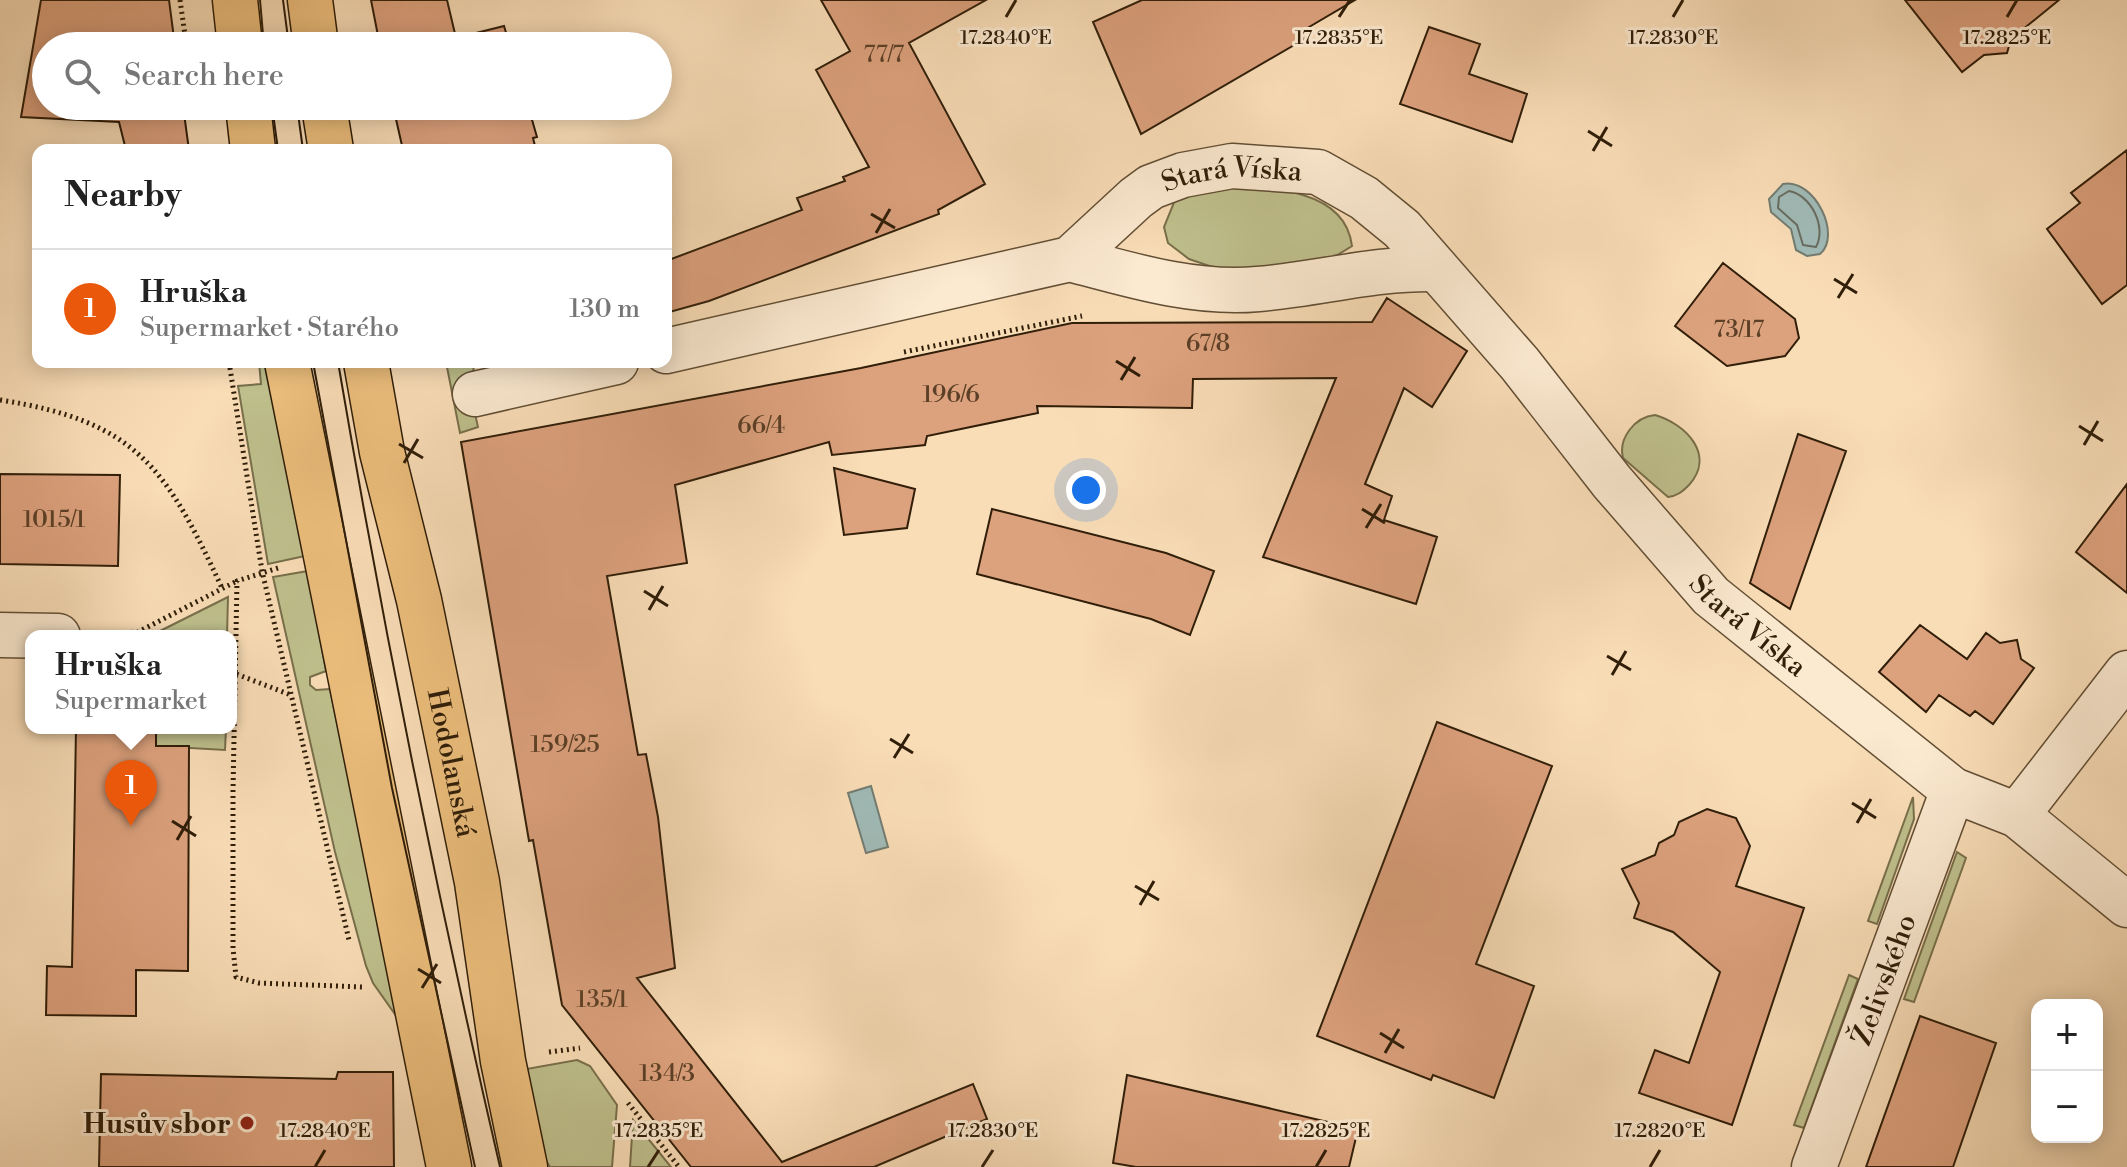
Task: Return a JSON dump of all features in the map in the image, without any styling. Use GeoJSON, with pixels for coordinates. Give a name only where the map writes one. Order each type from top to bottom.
{"type":"FeatureCollection","features":[{"type":"Feature","properties":{"kind":"main road"},"geometry":{"type":"LineString","coordinates":[[235,0],[238,32]]}},
{"type":"Feature","properties":{"kind":"main road"},"geometry":{"type":"LineString","coordinates":[[310,0],[314,32]]}},
{"type":"Feature","properties":{"kind":"main road"},"geometry":{"type":"LineString","coordinates":[[250,120],[252,144]]}},
{"type":"Feature","properties":{"kind":"main road"},"geometry":{"type":"LineString","coordinates":[[326,120],[330,144]]}},
{"type":"Feature","properties":{"kind":"main road"},"geometry":{"type":"LineString","coordinates":[[288,368],[449,1167]]}},
{"type":"Feature","properties":{"kind":"main road","name":"Hodolanská"},"geometry":{"type":"LineString","coordinates":[[367,368],[382,452],[419,600],[477,882],[503,1061],[525,1167]]}},
{"type":"Feature","properties":{"kind":"street","name":"Stará Víska"},"geometry":{"type":"LineString","coordinates":[[1070,259],[1116,214],[1151,187],[1183,175],[1232,166],[1318,172],[1364,198],[1402,229],[1520,364],[1612,482],[1711,596],[1953,790],[2017,815],[2127,905]]}},
{"type":"Feature","properties":{"kind":"street"},"geometry":{"type":"LineString","coordinates":[[672,350],[1070,259],[1190,287],[1256,289],[1388,268],[1435,269]]}},
{"type":"Feature","properties":{"kind":"street"},"geometry":{"type":"LineString","coordinates":[[475,394],[590,368]]}},
{"type":"Feature","properties":{"kind":"street"},"geometry":{"type":"LineString","coordinates":[[0,635],[25,635]]}},
{"type":"Feature","properties":{"kind":"street"},"geometry":{"type":"LineString","coordinates":[[2017,815],[2127,673]]}},
{"type":"Feature","properties":{"kind":"street","name":"Želivského"},"geometry":{"type":"LineString","coordinates":[[1814,1167],[1953,790]]}},
{"type":"Feature","properties":{"kind":"path"},"geometry":{"type":"LineString","coordinates":[[180,0],[184,32]]}},
{"type":"Feature","properties":{"kind":"path"},"geometry":{"type":"LineString","coordinates":[[898,353],[1078,316],[1093,316]]}},
{"type":"Feature","properties":{"kind":"path"},"geometry":{"type":"LineString","coordinates":[[0,400],[44,407],[120,438],[157,470],[188,514],[222,588]]}},
{"type":"Feature","properties":{"kind":"path"},"geometry":{"type":"LineString","coordinates":[[142,630],[262,571]]}},
{"type":"Feature","properties":{"kind":"path"},"geometry":{"type":"LineString","coordinates":[[235,630],[237,581]]}},
{"type":"Feature","properties":{"kind":"path"},"geometry":{"type":"LineString","coordinates":[[237,675],[291,695]]}},
{"type":"Feature","properties":{"kind":"path"},"geometry":{"type":"LineString","coordinates":[[233,734],[233,948],[236,977],[259,983],[367,987]]}},
{"type":"Feature","properties":{"kind":"path"},"geometry":{"type":"LineString","coordinates":[[628,1103],[679,1167]]}},
{"type":"Feature","properties":{"kind":"green space"},"geometry":{"type":"Polygon","coordinates":[[[1206,186],[1271,189],[1315,199],[1333,210],[1345,225],[1352,246],[1331,259],[1230,273],[1189,259],[1168,243],[1164,227],[1177,195],[1206,186]]]}},
{"type":"Feature","properties":{"kind":"green space"},"geometry":{"type":"Polygon","coordinates":[[[260,368],[273,368],[305,556],[268,564],[238,386],[261,384],[260,368]]]}},
{"type":"Feature","properties":{"kind":"green space"},"geometry":{"type":"Polygon","coordinates":[[[447,368],[474,368],[471,396],[478,427],[460,433],[447,368]]]}},
{"type":"Feature","properties":{"kind":"green space"},"geometry":{"type":"Polygon","coordinates":[[[1655,415],[1686,433],[1698,452],[1697,474],[1684,490],[1668,497],[1623,458],[1623,443],[1630,430],[1641,420],[1655,415]]]}},
{"type":"Feature","properties":{"kind":"green space"},"geometry":{"type":"Polygon","coordinates":[[[308,571],[326,671],[310,677],[310,685],[316,690],[330,689],[399,1020],[373,983],[366,966],[335,852],[273,577],[308,571]]]}},
{"type":"Feature","properties":{"kind":"green space"},"geometry":{"type":"Polygon","coordinates":[[[228,597],[227,630],[162,630],[228,597]]]}},
{"type":"Feature","properties":{"kind":"green space"},"geometry":{"type":"Polygon","coordinates":[[[156,734],[226,734],[225,750],[156,746],[156,734]]]}},
{"type":"Feature","properties":{"kind":"green space"},"geometry":{"type":"Polygon","coordinates":[[[1913,797],[1914,819],[1877,924],[1868,921],[1913,797]]]}},
{"type":"Feature","properties":{"kind":"green space"},"geometry":{"type":"Polygon","coordinates":[[[1957,852],[1966,858],[1914,1002],[1904,999],[1957,852]]]}},
{"type":"Feature","properties":{"kind":"green space"},"geometry":{"type":"Polygon","coordinates":[[[1849,975],[1858,979],[1804,1128],[1794,1125],[1849,975]]]}},
{"type":"Feature","properties":{"kind":"green space"},"geometry":{"type":"Polygon","coordinates":[[[577,1060],[590,1066],[617,1105],[612,1167],[550,1167],[540,1151],[521,1070],[577,1060]]]}},
{"type":"Feature","properties":{"kind":"green space"},"geometry":{"type":"Polygon","coordinates":[[[633,1120],[671,1167],[630,1167],[633,1120]]]}},
{"type":"Feature","properties":{"kind":"water"},"geometry":{"type":"Polygon","coordinates":[[[1783,184],[1805,190],[1822,210],[1828,235],[1826,246],[1820,254],[1807,256],[1796,250],[1791,229],[1771,212],[1769,199],[1783,184]]]}},
{"type":"Feature","properties":{"kind":"water"},"geometry":{"type":"Polygon","coordinates":[[[871,786],[888,847],[866,853],[848,793],[871,786]]]}},
{"type":"Feature","properties":{"kind":"building"},"geometry":{"type":"Polygon","coordinates":[[[41,0],[169,0],[173,32],[36,32],[41,0]]]}},
{"type":"Feature","properties":{"kind":"building"},"geometry":{"type":"Polygon","coordinates":[[[371,0],[447,0],[455,32],[377,32],[371,0]]]}},
{"type":"Feature","properties":{"kind":"building"},"geometry":{"type":"Polygon","coordinates":[[[821,0],[986,0],[909,43],[985,184],[938,210],[939,214],[709,301],[672,311],[672,259],[802,210],[797,198],[845,181],[843,177],[869,167],[816,70],[850,51],[821,0]]]}},
{"type":"Feature","properties":{"kind":"building"},"geometry":{"type":"Polygon","coordinates":[[[1142,0],[1355,0],[1304,30],[1308,37],[1141,134],[1093,22],[1142,0]]]}},
{"type":"Feature","properties":{"kind":"building"},"geometry":{"type":"Polygon","coordinates":[[[1905,0],[2059,0],[2011,39],[2007,53],[1984,55],[1962,72],[1905,0]]]}},
{"type":"Feature","properties":{"kind":"building"},"geometry":{"type":"Polygon","coordinates":[[[504,26],[506,32],[480,32],[504,26]]]}},
{"type":"Feature","properties":{"kind":"building"},"geometry":{"type":"Polygon","coordinates":[[[1429,27],[1480,44],[1469,74],[1527,94],[1512,142],[1400,104],[1429,27]]]}},
{"type":"Feature","properties":{"kind":"building"},"geometry":{"type":"Polygon","coordinates":[[[32,53],[32,118],[21,117],[32,53]]]}},
{"type":"Feature","properties":{"kind":"building"},"geometry":{"type":"Polygon","coordinates":[[[80,120],[185,120],[188,144],[124,144],[119,122],[80,120]]]}},
{"type":"Feature","properties":{"kind":"building"},"geometry":{"type":"Polygon","coordinates":[[[396,120],[532,120],[537,137],[533,138],[534,144],[402,144],[396,120]]]}},
{"type":"Feature","properties":{"kind":"building"},"geometry":{"type":"Polygon","coordinates":[[[2127,150],[2127,285],[2102,304],[2047,229],[2080,203],[2071,193],[2127,150]]]}},
{"type":"Feature","properties":{"kind":"building"},"geometry":{"type":"Polygon","coordinates":[[[1723,263],[1795,319],[1799,338],[1785,356],[1727,366],[1675,326],[1723,263]]]}},
{"type":"Feature","properties":{"kind":"building"},"geometry":{"type":"Polygon","coordinates":[[[1387,298],[1467,351],[1432,407],[1404,388],[1365,484],[1392,496],[1384,520],[1437,537],[1416,604],[1263,557],[1336,378],[1193,379],[1192,408],[1037,406],[1038,413],[927,436],[925,445],[832,455],[829,442],[675,485],[687,563],[607,576],[638,755],[646,754],[658,817],[675,968],[637,978],[782,1162],[973,1084],[987,1119],[874,1167],[691,1167],[562,1005],[533,840],[529,841],[461,442],[861,368],[1072,323],[1372,322],[1387,298]]]}},
{"type":"Feature","properties":{"kind":"building"},"geometry":{"type":"Polygon","coordinates":[[[1798,434],[1846,451],[1790,609],[1750,583],[1798,434]]]}},
{"type":"Feature","properties":{"kind":"building"},"geometry":{"type":"Polygon","coordinates":[[[834,468],[915,489],[907,528],[844,535],[834,468]]]}},
{"type":"Feature","properties":{"kind":"building"},"geometry":{"type":"Polygon","coordinates":[[[0,474],[120,475],[118,566],[0,564],[0,474]]]}},
{"type":"Feature","properties":{"kind":"building"},"geometry":{"type":"Polygon","coordinates":[[[2127,484],[2127,593],[2076,552],[2127,484]]]}},
{"type":"Feature","properties":{"kind":"building"},"geometry":{"type":"Polygon","coordinates":[[[992,509],[1166,553],[1214,571],[1190,635],[1151,619],[977,574],[992,509]]]}},
{"type":"Feature","properties":{"kind":"building"},"geometry":{"type":"Polygon","coordinates":[[[1920,625],[1967,659],[1986,633],[2000,643],[2017,640],[2021,659],[2034,668],[1993,724],[1975,711],[1970,716],[1939,695],[1926,712],[1879,672],[1920,625]]]}},
{"type":"Feature","properties":{"kind":"building"},"geometry":{"type":"Polygon","coordinates":[[[1437,722],[1552,766],[1476,964],[1534,986],[1494,1098],[1433,1075],[1431,1080],[1317,1036],[1437,722]]]}},
{"type":"Feature","properties":{"kind":"building"},"geometry":{"type":"Polygon","coordinates":[[[76,734],[156,734],[156,746],[189,746],[188,971],[136,970],[136,1016],[46,1015],[47,966],[72,967],[76,734]]]}},
{"type":"Feature","properties":{"kind":"building"},"geometry":{"type":"Polygon","coordinates":[[[1707,809],[1736,818],[1750,846],[1736,886],[1804,908],[1732,1125],[1639,1093],[1655,1050],[1689,1063],[1720,972],[1673,932],[1634,918],[1639,903],[1622,869],[1655,855],[1659,843],[1674,835],[1679,822],[1707,809]]]}},
{"type":"Feature","properties":{"kind":"building"},"geometry":{"type":"Polygon","coordinates":[[[1920,1016],[1996,1043],[1953,1167],[1866,1167],[1920,1016]]]}},
{"type":"Feature","properties":{"kind":"building","name":"Husův sbor"},"geometry":{"type":"Polygon","coordinates":[[[338,1072],[393,1072],[394,1167],[99,1167],[101,1074],[336,1079],[338,1072]]]}},
{"type":"Feature","properties":{"kind":"building"},"geometry":{"type":"Polygon","coordinates":[[[1127,1075],[1358,1129],[1349,1167],[1136,1167],[1113,1163],[1127,1075]]]}},
{"type":"Feature","properties":{"kind":"tram line"},"geometry":{"type":"LineString","coordinates":[[260,0],[263,32]]}},
{"type":"Feature","properties":{"kind":"tram line"},"geometry":{"type":"LineString","coordinates":[[283,0],[287,32]]}},
{"type":"Feature","properties":{"kind":"tram line"},"geometry":{"type":"LineString","coordinates":[[274,120],[277,144]]}},
{"type":"Feature","properties":{"kind":"tram line"},"geometry":{"type":"LineString","coordinates":[[299,120],[302,144]]}},
{"type":"Feature","properties":{"kind":"tram line"},"geometry":{"type":"LineString","coordinates":[[314,368],[392,788],[475,1167]]}},
{"type":"Feature","properties":{"kind":"tram line"},"geometry":{"type":"LineString","coordinates":[[339,368],[413,766],[500,1167]]}},
{"type":"Feature","properties":{"kind":"place","name":"Hruška"},"geometry":{"type":"Point","coordinates":[131,826]}},
{"type":"Feature","properties":{"kind":"place","name":"Husův sbor"},"geometry":{"type":"Point","coordinates":[247,1123]}}]}
